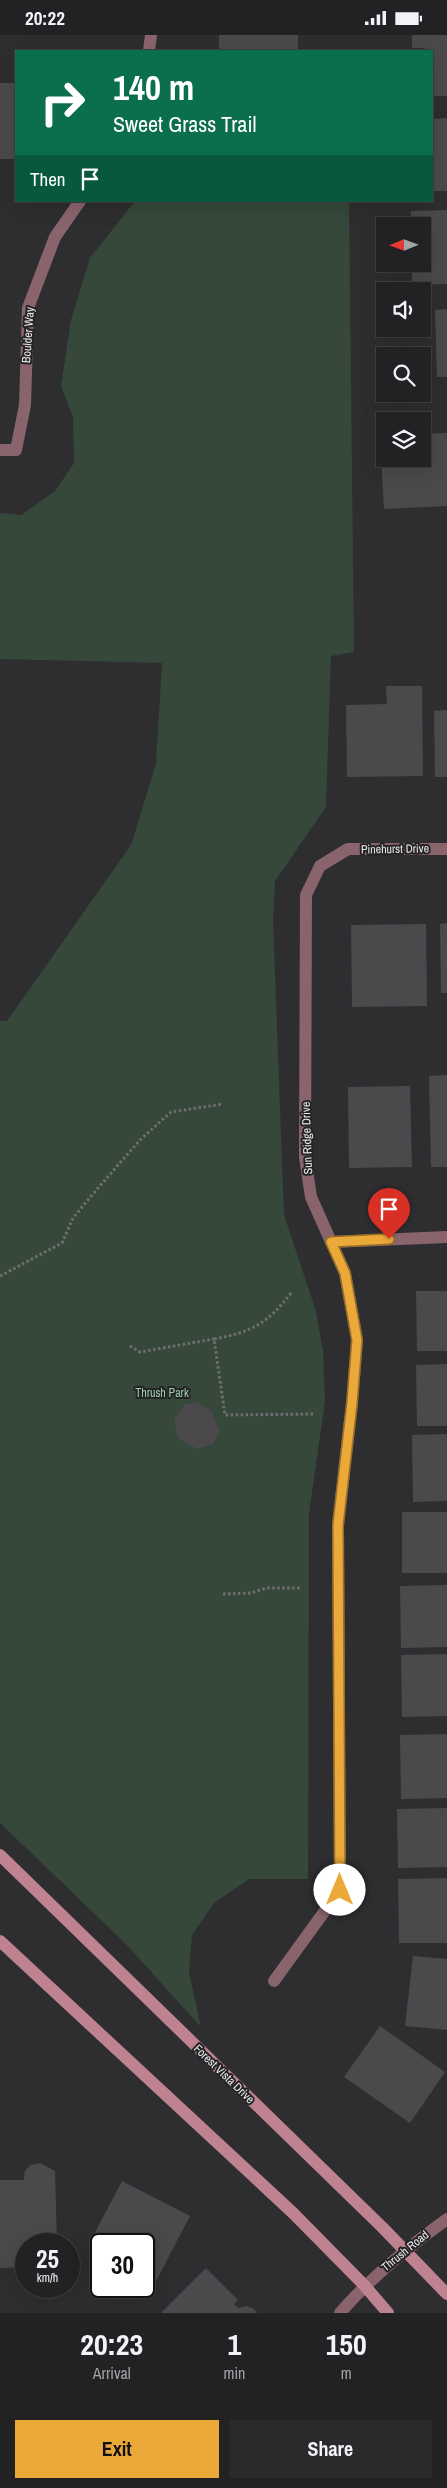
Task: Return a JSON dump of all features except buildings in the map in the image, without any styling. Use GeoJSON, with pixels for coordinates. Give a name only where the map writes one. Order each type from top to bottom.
{"type":"FeatureCollection","features":[{"type":"Feature","properties":{"kind":"main road","name":"Forest Vista Drive"},"geometry":{"type":"LineString","coordinates":[[0,1855],[404,2249],[447,2294]]}},
{"type":"Feature","properties":{"kind":"main road"},"geometry":{"type":"LineString","coordinates":[[0,1941],[293,2213],[364,2285],[388,2313]]}},
{"type":"Feature","properties":{"kind":"street"},"geometry":{"type":"LineString","coordinates":[[149,50],[151,35]]}},
{"type":"Feature","properties":{"kind":"street","name":"Boulder Way"},"geometry":{"type":"LineString","coordinates":[[0,450],[16,450],[25,405],[28,308],[55,237],[79,202]]}},
{"type":"Feature","properties":{"kind":"street","name":"Pinehurst Drive"},"geometry":{"type":"LineString","coordinates":[[306,895],[320,866],[348,849],[447,849]]}},
{"type":"Feature","properties":{"kind":"street","name":"Sun Ridge Drive"},"geometry":{"type":"LineString","coordinates":[[274,1981],[340,1890],[338,1525],[357,1340],[345,1273],[311,1197],[305,1157],[306,895]]}},
{"type":"Feature","properties":{"kind":"street"},"geometry":{"type":"LineString","coordinates":[[331,1242],[447,1237]]}},
{"type":"Feature","properties":{"kind":"street","name":"Thrush Road"},"geometry":{"type":"LineString","coordinates":[[340,2313],[364,2285],[404,2249],[447,2219]]}},
{"type":"Feature","properties":{"kind":"path"},"geometry":{"type":"LineString","coordinates":[[0,1276],[62,1243],[73,1218],[140,1140],[171,1112],[222,1104]]}},
{"type":"Feature","properties":{"kind":"path"},"geometry":{"type":"LineString","coordinates":[[130,1346],[140,1352],[241,1334],[267,1320],[291,1293]]}},
{"type":"Feature","properties":{"kind":"path"},"geometry":{"type":"LineString","coordinates":[[214,1339],[225,1415],[315,1414]]}},
{"type":"Feature","properties":{"kind":"path"},"geometry":{"type":"LineString","coordinates":[[222,1594],[251,1593],[266,1588],[301,1588]]}},
{"type":"Feature","properties":{"kind":"green space","name":"Thrush Park"},"geometry":{"type":"Polygon","coordinates":[[[134,202],[349,202],[354,652],[331,656],[326,807],[275,881],[273,920],[284,1215],[316,1311],[323,1351],[325,1401],[309,1514],[308,1879],[249,1879],[214,1903],[192,1935],[189,1973],[201,2027],[126,1944],[0,1823],[0,1021],[7,1021],[131,845],[156,764],[162,663],[0,659],[0,513],[21,515],[55,491],[74,463],[73,417],[61,386],[71,320],[90,258],[134,202]]]}},
{"type":"Feature","properties":{"kind":"route"},"geometry":{"type":"LineString","coordinates":[[340,1890],[338,1525],[357,1340],[345,1273],[331,1242],[389,1239]]}}]}
